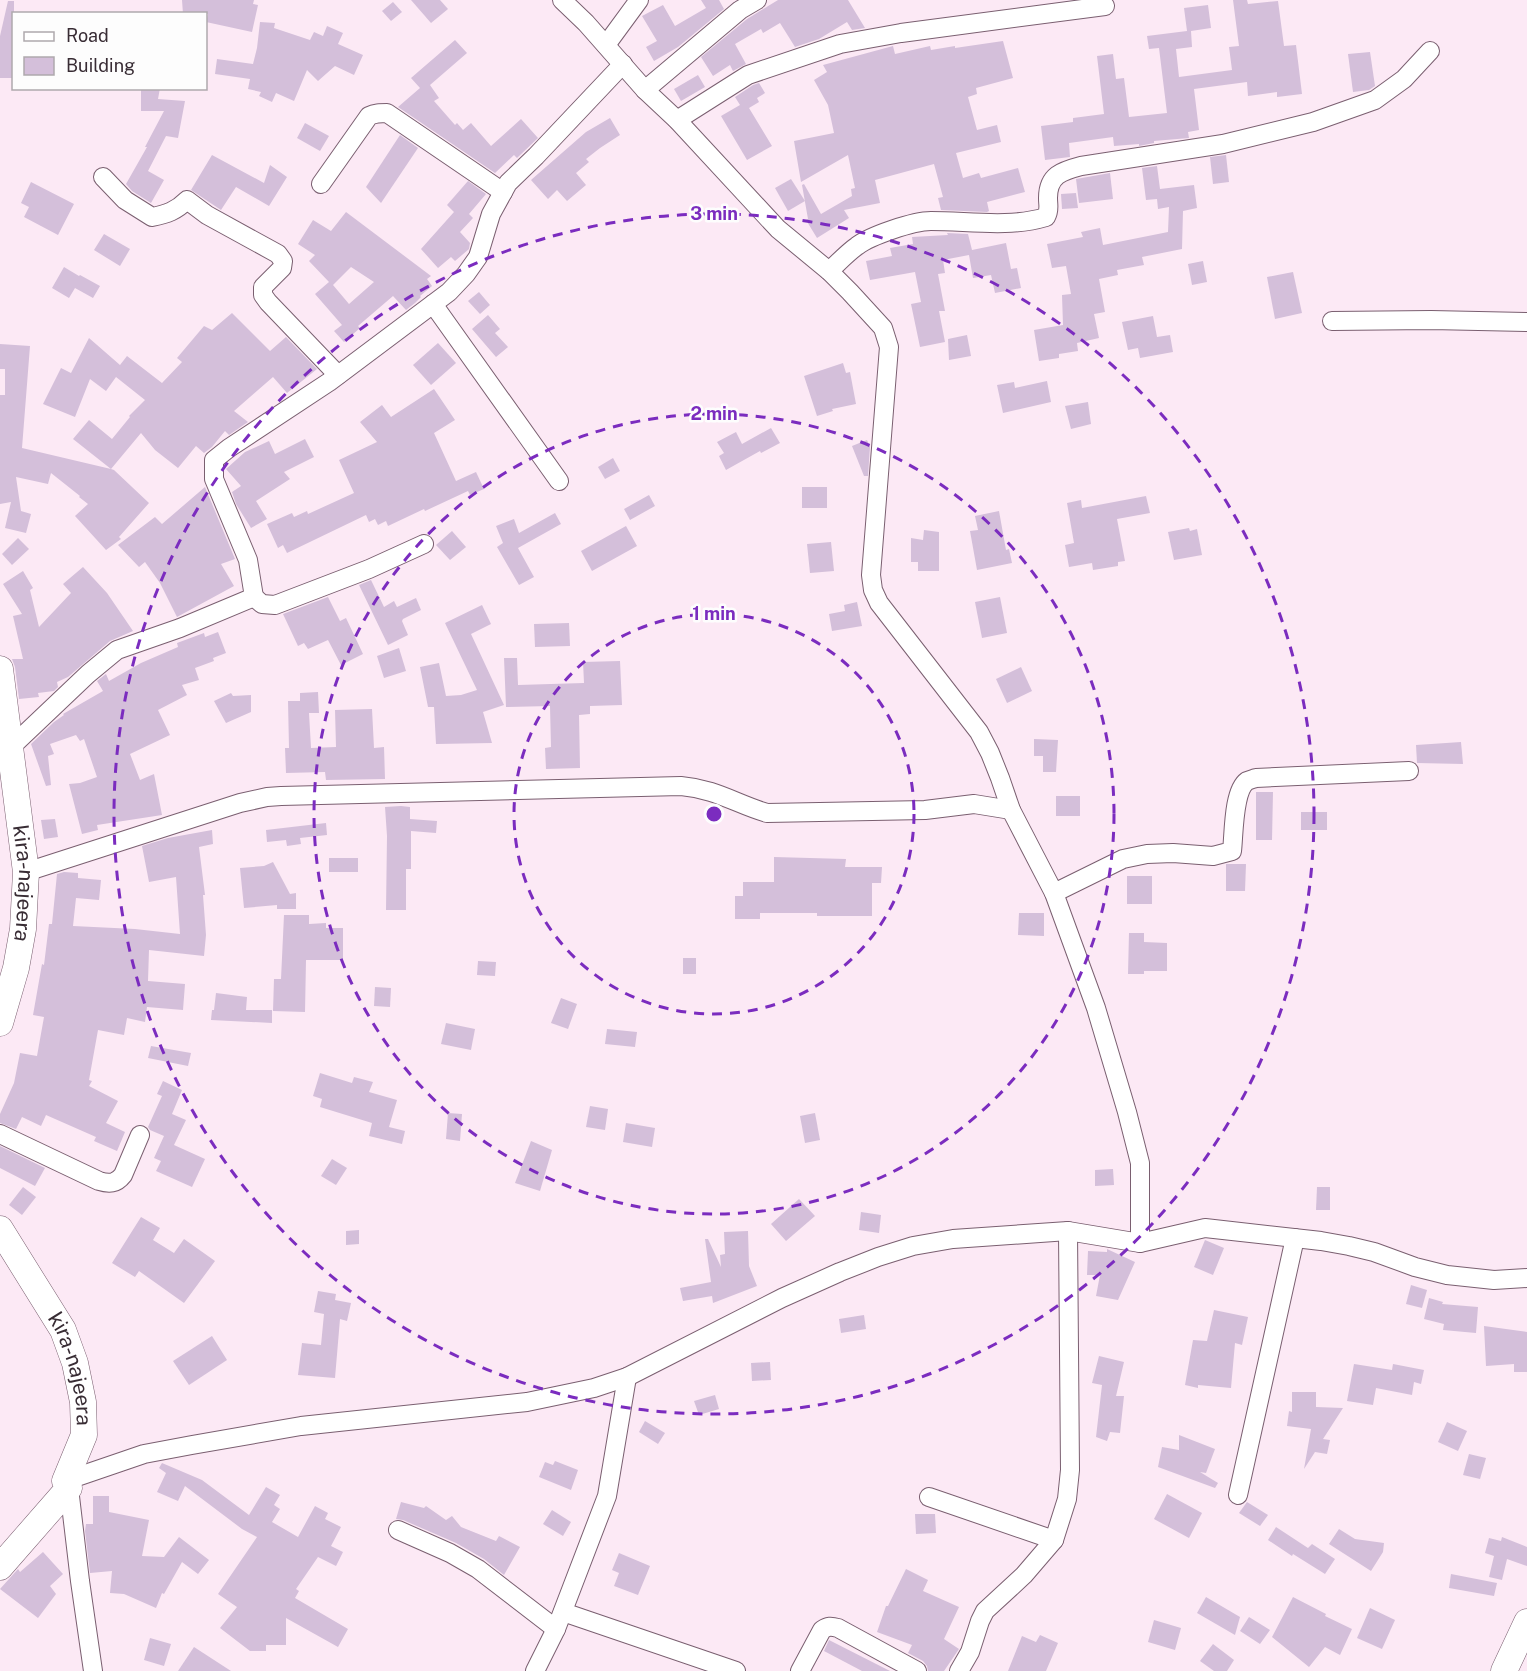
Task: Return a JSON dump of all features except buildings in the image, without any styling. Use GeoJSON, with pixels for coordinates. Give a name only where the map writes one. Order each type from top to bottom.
{"type":"FeatureCollection","features":[{"type":"Feature","properties":{"kind":"street"},"geometry":{"type":"LineString","coordinates":[[562,0],[586,22],[645,90],[677,120],[778,229],[829,271],[882,328],[889,347],[871,567],[873,590],[879,603],[979,732],[990,753],[1011,810],[1054,893],[1096,1008],[1130,1122],[1140,1163],[1140,1243]]}},
{"type":"Feature","properties":{"kind":"street"},"geometry":{"type":"LineString","coordinates":[[606,45],[639,0]]}},
{"type":"Feature","properties":{"kind":"street"},"geometry":{"type":"LineString","coordinates":[[645,90],[740,10],[758,0]]}},
{"type":"Feature","properties":{"kind":"street"},"geometry":{"type":"LineString","coordinates":[[677,120],[748,75],[840,44],[902,33],[1105,6]]}},
{"type":"Feature","properties":{"kind":"street"},"geometry":{"type":"LineString","coordinates":[[829,271],[858,245],[901,227],[928,221],[977,223],[1034,221],[1046,217],[1049,211],[1048,195],[1053,180],[1060,172],[1081,166],[1234,141],[1313,122],[1375,100],[1404,79],[1430,51]]}},
{"type":"Feature","properties":{"kind":"street"},"geometry":{"type":"LineString","coordinates":[[424,544],[369,569],[275,605],[262,603],[254,597],[248,560],[214,479],[214,460],[338,375],[449,292],[478,257],[491,214],[508,183],[623,64]]}},
{"type":"Feature","properties":{"kind":"street"},"geometry":{"type":"LineString","coordinates":[[321,184],[369,116],[375,113],[387,114],[503,192]]}},
{"type":"Feature","properties":{"kind":"street"},"geometry":{"type":"LineString","coordinates":[[103,177],[125,200],[152,217],[172,213],[187,200],[207,215],[278,254],[284,261],[282,268],[263,287],[263,295],[338,375]]}},
{"type":"Feature","properties":{"kind":"street"},"geometry":{"type":"LineString","coordinates":[[433,304],[559,481]]}},
{"type":"Feature","properties":{"kind":"street"},"geometry":{"type":"LineString","coordinates":[[1332,321],[1527,322]]}},
{"type":"Feature","properties":{"kind":"street"},"geometry":{"type":"LineString","coordinates":[[10,748],[88,674],[117,650],[180,628],[254,597]]}},
{"type":"Feature","properties":{"kind":"street","name":"kira-najeera"},"geometry":{"type":"LineString","coordinates":[[0,669],[26,872],[23,929],[16,968],[0,1023]]}},
{"type":"Feature","properties":{"kind":"street"},"geometry":{"type":"LineString","coordinates":[[1054,893],[1123,859],[1173,853],[1213,856],[1232,851],[1234,814],[1241,788],[1246,782],[1256,778],[1409,771]]}},
{"type":"Feature","properties":{"kind":"street"},"geometry":{"type":"LineString","coordinates":[[26,872],[240,803],[281,796],[681,786],[710,790],[752,809],[767,813],[925,810],[974,804],[1011,810]]}},
{"type":"Feature","properties":{"kind":"street"},"geometry":{"type":"LineString","coordinates":[[0,1134],[107,1183],[119,1181],[140,1135]]}},
{"type":"Feature","properties":{"kind":"street"},"geometry":{"type":"LineString","coordinates":[[93,1671],[67,1484],[104,1466],[153,1452],[301,1426],[527,1402],[584,1390],[627,1377],[782,1298],[878,1257],[913,1246],[953,1239],[1068,1231],[1140,1243],[1205,1228],[1349,1246],[1447,1275],[1494,1280],[1527,1278]]}},
{"type":"Feature","properties":{"kind":"street","name":"kira-najeera"},"geometry":{"type":"LineString","coordinates":[[0,1229],[63,1330],[75,1363],[83,1402],[84,1435],[67,1484],[0,1567]]}},
{"type":"Feature","properties":{"kind":"street"},"geometry":{"type":"LineString","coordinates":[[959,1671],[970,1652],[980,1621],[986,1611],[1024,1575],[1054,1540],[1067,1499],[1070,1470],[1068,1231]]}},
{"type":"Feature","properties":{"kind":"street"},"geometry":{"type":"LineString","coordinates":[[1238,1495],[1295,1238]]}},
{"type":"Feature","properties":{"kind":"street"},"geometry":{"type":"LineString","coordinates":[[535,1671],[563,1612],[607,1496],[627,1377]]}},
{"type":"Feature","properties":{"kind":"street"},"geometry":{"type":"LineString","coordinates":[[929,1497],[1054,1540]]}},
{"type":"Feature","properties":{"kind":"street"},"geometry":{"type":"LineString","coordinates":[[398,1530],[450,1553],[478,1569],[556,1629]]}},
{"type":"Feature","properties":{"kind":"street"},"geometry":{"type":"LineString","coordinates":[[563,1612],[736,1671]]}},
{"type":"Feature","properties":{"kind":"street"},"geometry":{"type":"LineString","coordinates":[[1504,1671],[1527,1622]]}},
{"type":"Feature","properties":{"kind":"street"},"geometry":{"type":"LineString","coordinates":[[800,1671],[822,1630],[827,1626],[838,1628],[917,1671]]}}]}
